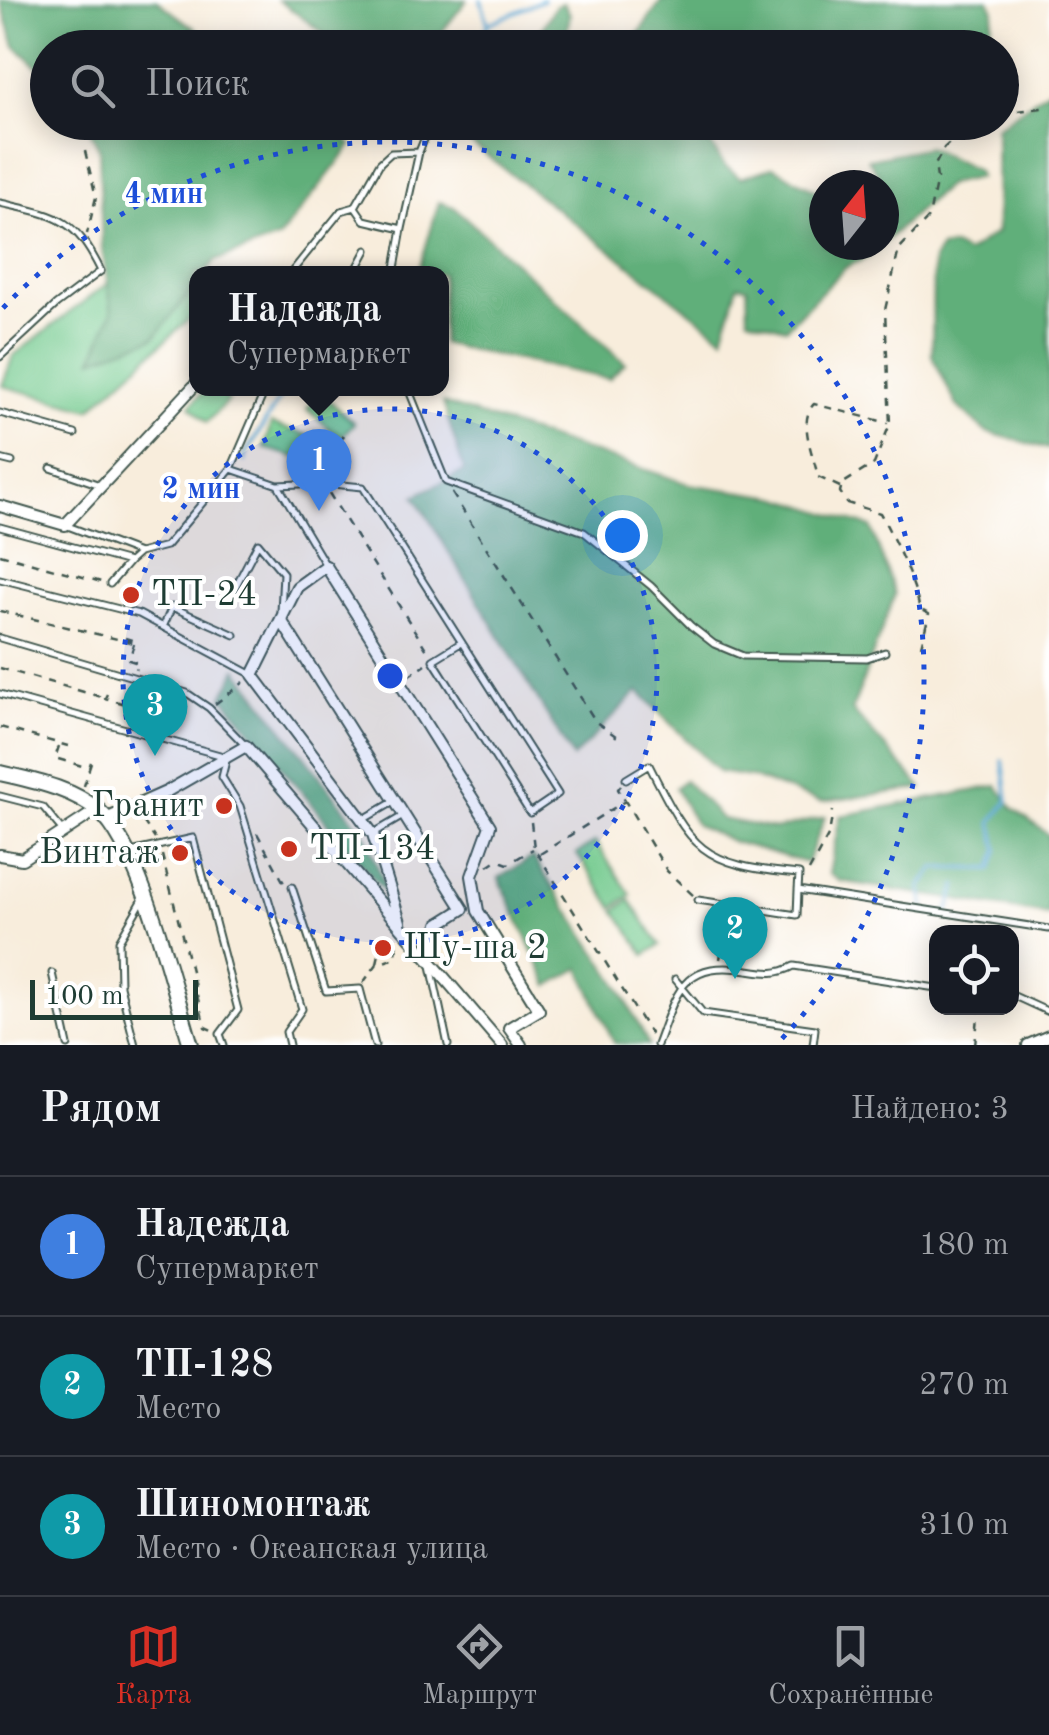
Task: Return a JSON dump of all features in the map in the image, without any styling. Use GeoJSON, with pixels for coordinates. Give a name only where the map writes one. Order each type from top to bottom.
{"type":"FeatureCollection","features":[{"type":"Feature","properties":{"kind":"main road"},"geometry":{"type":"LineString","coordinates":[[0,772],[80,798],[102,814],[128,853],[191,1045]]}},
{"type":"Feature","properties":{"kind":"street"},"geometry":{"type":"LineString","coordinates":[[0,506],[65,525],[189,392]]}},
{"type":"Feature","properties":{"kind":"street"},"geometry":{"type":"LineString","coordinates":[[398,927],[374,834],[253,675],[296,587],[326,566],[490,826],[472,876],[478,911],[539,1010],[508,1028],[520,1045]]}},
{"type":"Feature","properties":{"kind":"street"},"geometry":{"type":"LineString","coordinates":[[280,620],[398,799],[463,908],[438,924],[431,956]]}},
{"type":"Feature","properties":{"kind":"street"},"geometry":{"type":"LineString","coordinates":[[0,855],[22,859],[64,832],[166,792],[246,746],[398,927],[431,956],[502,1045]]}},
{"type":"Feature","properties":{"kind":"street"},"geometry":{"type":"LineString","coordinates":[[1028,1045],[1049,1036]]}},
{"type":"Feature","properties":{"kind":"lane"},"geometry":{"type":"LineString","coordinates":[[395,266],[424,140]]}},
{"type":"Feature","properties":{"kind":"lane"},"geometry":{"type":"LineString","coordinates":[[296,266],[341,211],[355,207],[380,163],[391,153],[419,152]]}},
{"type":"Feature","properties":{"kind":"lane"},"geometry":{"type":"LineString","coordinates":[[0,203],[50,214],[69,223],[86,240],[101,271],[56,305],[0,357]]}},
{"type":"Feature","properties":{"kind":"lane"},"geometry":{"type":"LineString","coordinates":[[355,207],[364,220],[402,229]]}},
{"type":"Feature","properties":{"kind":"lane"},"geometry":{"type":"LineString","coordinates":[[358,266],[367,250]]}},
{"type":"Feature","properties":{"kind":"lane"},"geometry":{"type":"LineString","coordinates":[[110,584],[139,552],[166,546],[231,469],[263,396]]}},
{"type":"Feature","properties":{"kind":"lane"},"geometry":{"type":"LineString","coordinates":[[411,396],[446,482],[584,532],[651,586],[691,626],[743,656],[867,658],[885,652]]}},
{"type":"Feature","properties":{"kind":"lane"},"geometry":{"type":"LineString","coordinates":[[0,413],[75,434]]}},
{"type":"Feature","properties":{"kind":"lane"},"geometry":{"type":"LineString","coordinates":[[0,459],[12,462]]}},
{"type":"Feature","properties":{"kind":"lane"},"geometry":{"type":"LineString","coordinates":[[52,468],[101,486]]}},
{"type":"Feature","properties":{"kind":"lane"},"geometry":{"type":"LineString","coordinates":[[231,469],[278,486],[322,483],[363,487],[459,644],[558,794],[530,813],[434,660],[459,644]]}},
{"type":"Feature","properties":{"kind":"lane"},"geometry":{"type":"LineString","coordinates":[[278,486],[326,566]]}},
{"type":"Feature","properties":{"kind":"lane"},"geometry":{"type":"LineString","coordinates":[[65,525],[139,552]]}},
{"type":"Feature","properties":{"kind":"lane"},"geometry":{"type":"LineString","coordinates":[[0,527],[129,562]]}},
{"type":"Feature","properties":{"kind":"lane"},"geometry":{"type":"LineString","coordinates":[[230,597],[258,543],[284,573],[280,620]]}},
{"type":"Feature","properties":{"kind":"lane"},"geometry":{"type":"LineString","coordinates":[[0,579],[139,614],[253,675]]}},
{"type":"Feature","properties":{"kind":"lane"},"geometry":{"type":"LineString","coordinates":[[163,627],[172,607],[235,635]]}},
{"type":"Feature","properties":{"kind":"lane"},"geometry":{"type":"LineString","coordinates":[[0,638],[187,694],[210,708],[246,746]]}},
{"type":"Feature","properties":{"kind":"lane"},"geometry":{"type":"LineString","coordinates":[[0,694],[227,757],[222,777],[243,816],[302,1009],[286,1032],[289,1045]]}},
{"type":"Feature","properties":{"kind":"lane"},"geometry":{"type":"LineString","coordinates":[[626,779],[649,765],[685,835],[737,868],[798,874],[797,915],[698,900]]}},
{"type":"Feature","properties":{"kind":"lane"},"geometry":{"type":"LineString","coordinates":[[0,796],[43,807],[64,832]]}},
{"type":"Feature","properties":{"kind":"lane"},"geometry":{"type":"LineString","coordinates":[[364,819],[398,799]]}},
{"type":"Feature","properties":{"kind":"lane"},"geometry":{"type":"LineString","coordinates":[[374,834],[406,814]]}},
{"type":"Feature","properties":{"kind":"lane"},"geometry":{"type":"LineString","coordinates":[[128,853],[192,838],[238,1010],[220,1034],[224,1045]]}},
{"type":"Feature","properties":{"kind":"lane"},"geometry":{"type":"LineString","coordinates":[[292,887],[326,991],[360,988],[375,1045]]}},
{"type":"Feature","properties":{"kind":"lane"},"geometry":{"type":"LineString","coordinates":[[798,890],[1049,928]]}},
{"type":"Feature","properties":{"kind":"lane"},"geometry":{"type":"LineString","coordinates":[[136,1045],[120,986],[119,942],[144,897]]}},
{"type":"Feature","properties":{"kind":"lane"},"geometry":{"type":"LineString","coordinates":[[431,956],[428,966],[448,1045]]}},
{"type":"Feature","properties":{"kind":"lane"},"geometry":{"type":"LineString","coordinates":[[657,1045],[680,986],[697,971],[720,965],[778,974],[794,966],[929,987]]}},
{"type":"Feature","properties":{"kind":"lane"},"geometry":{"type":"LineString","coordinates":[[52,974],[68,1045]]}},
{"type":"Feature","properties":{"kind":"lane"},"geometry":{"type":"LineString","coordinates":[[675,979],[703,1013],[815,1028],[813,1045]]}},
{"type":"Feature","properties":{"kind":"lane"},"geometry":{"type":"LineString","coordinates":[[1019,998],[1049,1012]]}},
{"type":"Feature","properties":{"kind":"path"},"geometry":{"type":"LineString","coordinates":[[1019,111],[1049,107]]}},
{"type":"Feature","properties":{"kind":"path"},"geometry":{"type":"LineString","coordinates":[[841,488],[874,464],[890,424],[884,310],[899,249],[929,217],[937,178],[934,165],[953,140]]}},
{"type":"Feature","properties":{"kind":"path"},"geometry":{"type":"LineString","coordinates":[[85,151],[96,197],[86,240]]}},
{"type":"Feature","properties":{"kind":"path"},"geometry":{"type":"LineString","coordinates":[[890,424],[814,404],[808,411],[806,426],[818,477],[841,488],[848,503],[880,513],[888,526],[896,553],[912,575],[919,609],[929,614],[922,646]]}},
{"type":"Feature","properties":{"kind":"path"},"geometry":{"type":"LineString","coordinates":[[332,456],[347,430]]}},
{"type":"Feature","properties":{"kind":"path"},"geometry":{"type":"LineString","coordinates":[[446,482],[596,722],[624,741]]}},
{"type":"Feature","properties":{"kind":"path"},"geometry":{"type":"LineString","coordinates":[[322,483],[434,660],[398,683]]}},
{"type":"Feature","properties":{"kind":"path"},"geometry":{"type":"LineString","coordinates":[[0,554],[110,584]]}},
{"type":"Feature","properties":{"kind":"path"},"geometry":{"type":"LineString","coordinates":[[0,611],[134,643]]}},
{"type":"Feature","properties":{"kind":"path"},"geometry":{"type":"LineString","coordinates":[[125,638],[134,643]]}},
{"type":"Feature","properties":{"kind":"path"},"geometry":{"type":"LineString","coordinates":[[125,668],[135,671],[138,663],[129,660],[134,643]]}},
{"type":"Feature","properties":{"kind":"path"},"geometry":{"type":"LineString","coordinates":[[0,668],[132,706],[140,678]]}},
{"type":"Feature","properties":{"kind":"path"},"geometry":{"type":"LineString","coordinates":[[210,708],[253,675]]}},
{"type":"Feature","properties":{"kind":"path"},"geometry":{"type":"LineString","coordinates":[[0,727],[68,746]]}},
{"type":"Feature","properties":{"kind":"path"},"geometry":{"type":"LineString","coordinates":[[60,744],[55,758],[90,765],[80,798]]}},
{"type":"Feature","properties":{"kind":"path"},"geometry":{"type":"LineString","coordinates":[[626,779],[618,789],[666,871],[698,900]]}},
{"type":"Feature","properties":{"kind":"path"},"geometry":{"type":"LineString","coordinates":[[538,855],[625,801]]}},
{"type":"Feature","properties":{"kind":"path"},"geometry":{"type":"LineString","coordinates":[[798,890],[829,834],[833,811]]}},
{"type":"Feature","properties":{"kind":"path"},"geometry":{"type":"LineString","coordinates":[[530,813],[534,848],[657,1045]]}},
{"type":"Feature","properties":{"kind":"path"},"geometry":{"type":"LineString","coordinates":[[243,816],[260,836],[284,882],[292,887]]}},
{"type":"Feature","properties":{"kind":"path"},"geometry":{"type":"LineString","coordinates":[[143,822],[160,846],[205,1027],[220,1034]]}},
{"type":"Feature","properties":{"kind":"path"},"geometry":{"type":"LineString","coordinates":[[472,876],[497,860],[508,864],[534,848]]}},
{"type":"Feature","properties":{"kind":"path"},"geometry":{"type":"LineString","coordinates":[[720,965],[729,907]]}},
{"type":"Feature","properties":{"kind":"path"},"geometry":{"type":"LineString","coordinates":[[377,964],[396,958],[398,927]]}},
{"type":"Feature","properties":{"kind":"path"},"geometry":{"type":"LineString","coordinates":[[360,988],[377,964],[379,954]]}},
{"type":"Feature","properties":{"kind":"path"},"geometry":{"type":"LineString","coordinates":[[975,1045],[978,1015]]}},
{"type":"Feature","properties":{"kind":"green space"},"geometry":{"type":"Polygon","coordinates":[[[0,0],[156,0],[197,30],[30,30],[30,60],[15,46],[0,0]]]}},
{"type":"Feature","properties":{"kind":"green space"},"geometry":{"type":"Polygon","coordinates":[[[278,0],[467,0],[443,30],[319,30],[278,0]]]}},
{"type":"Feature","properties":{"kind":"green space"},"geometry":{"type":"Polygon","coordinates":[[[662,0],[989,0],[994,10],[991,27],[978,30],[641,30],[662,0]]]}},
{"type":"Feature","properties":{"kind":"green space"},"geometry":{"type":"Polygon","coordinates":[[[563,3],[570,14],[568,30],[541,30],[555,7],[563,3]]]}},
{"type":"Feature","properties":{"kind":"green space"},"geometry":{"type":"Polygon","coordinates":[[[1049,89],[1049,449],[986,432],[957,406],[932,356],[933,260],[940,248],[953,246],[967,253],[997,232],[996,140],[1019,140],[1019,111],[1049,89]]]}},
{"type":"Feature","properties":{"kind":"green space"},"geometry":{"type":"Polygon","coordinates":[[[95,140],[345,140],[352,145],[278,239],[215,261],[211,266],[189,266],[189,294],[154,338],[93,359],[112,312],[102,249],[99,148],[95,140]]]}},
{"type":"Feature","properties":{"kind":"green space"},"geometry":{"type":"Polygon","coordinates":[[[467,140],[708,140],[724,165],[741,178],[773,167],[809,187],[809,260],[861,260],[846,267],[786,328],[748,318],[747,287],[738,285],[723,337],[467,140]]]}},
{"type":"Feature","properties":{"kind":"green space"},"geometry":{"type":"Polygon","coordinates":[[[928,147],[977,171],[979,177],[948,184],[899,228],[899,170],[875,170],[868,159],[928,147]]]}},
{"type":"Feature","properties":{"kind":"green space"},"geometry":{"type":"Polygon","coordinates":[[[439,202],[454,207],[625,363],[609,379],[449,345],[449,266],[420,266],[439,202]]]}},
{"type":"Feature","properties":{"kind":"green space"},"geometry":{"type":"Polygon","coordinates":[[[129,267],[189,288],[189,319],[90,409],[2,386],[13,356],[129,267]]]}},
{"type":"Feature","properties":{"kind":"green space"},"geometry":{"type":"Polygon","coordinates":[[[199,396],[223,396],[228,400],[207,422],[190,406],[199,396]]]}},
{"type":"Feature","properties":{"kind":"green space"},"geometry":{"type":"Polygon","coordinates":[[[318,396],[324,396],[354,423],[340,438],[307,409],[318,396]]]}},
{"type":"Feature","properties":{"kind":"green space"},"geometry":{"type":"Polygon","coordinates":[[[443,403],[689,484],[777,497],[871,527],[895,594],[852,710],[922,788],[821,802],[751,777],[719,772],[638,691],[573,758],[415,496],[464,471],[443,403]]]}},
{"type":"Feature","properties":{"kind":"green space"},"geometry":{"type":"Polygon","coordinates":[[[271,424],[326,441],[319,464],[264,448],[271,424]]]}},
{"type":"Feature","properties":{"kind":"green space"},"geometry":{"type":"Polygon","coordinates":[[[237,669],[366,836],[389,897],[223,697],[237,669]]]}},
{"type":"Feature","properties":{"kind":"green space"},"geometry":{"type":"Polygon","coordinates":[[[684,780],[722,819],[776,829],[825,817],[807,863],[734,842],[696,825],[675,788],[684,780]]]}},
{"type":"Feature","properties":{"kind":"green space"},"geometry":{"type":"Polygon","coordinates":[[[997,786],[1013,808],[1049,835],[1049,915],[840,881],[829,874],[840,816],[997,786]]]}},
{"type":"Feature","properties":{"kind":"green space"},"geometry":{"type":"Polygon","coordinates":[[[595,842],[631,895],[613,907],[577,854],[595,842]]]}},
{"type":"Feature","properties":{"kind":"green space"},"geometry":{"type":"Polygon","coordinates":[[[533,857],[619,986],[649,1045],[614,1043],[580,968],[549,986],[499,878],[533,857]]]}},
{"type":"Feature","properties":{"kind":"green space"},"geometry":{"type":"Polygon","coordinates":[[[630,900],[660,945],[645,955],[615,910],[630,900]]]}},
{"type":"Feature","properties":{"kind":"waterway"},"geometry":{"type":"LineString","coordinates":[[481,0],[488,24],[485,30]]}},
{"type":"Feature","properties":{"kind":"waterway"},"geometry":{"type":"LineString","coordinates":[[488,24],[543,0]]}},
{"type":"Feature","properties":{"kind":"waterway"},"geometry":{"type":"LineString","coordinates":[[245,461],[281,396]]}},
{"type":"Feature","properties":{"kind":"waterway"},"geometry":{"type":"LineString","coordinates":[[925,910],[921,887],[935,868],[992,869],[998,850],[992,822],[1008,801],[1003,761]]}},
{"type":"Feature","properties":{"kind":"waterway"},"geometry":{"type":"LineString","coordinates":[[948,912],[957,886]]}},
{"type":"Feature","properties":{"kind":"place","name":"Надежда"},"geometry":{"type":"Point","coordinates":[319,511]}},
{"type":"Feature","properties":{"kind":"place","name":"ТП-24"},"geometry":{"type":"Point","coordinates":[131,595]}},
{"type":"Feature","properties":{"kind":"place","name":"Шиномонтаж"},"geometry":{"type":"Point","coordinates":[155,756]}},
{"type":"Feature","properties":{"kind":"place","name":"Гранит"},"geometry":{"type":"Point","coordinates":[224,806]}},
{"type":"Feature","properties":{"kind":"place","name":"ТП-134"},"geometry":{"type":"Point","coordinates":[289,849]}},
{"type":"Feature","properties":{"kind":"place","name":"Винтаж"},"geometry":{"type":"Point","coordinates":[180,853]}},
{"type":"Feature","properties":{"kind":"place","name":"Шу-ша 2"},"geometry":{"type":"Point","coordinates":[383,948]}},
{"type":"Feature","properties":{"kind":"place","name":"ТП-128"},"geometry":{"type":"Point","coordinates":[735,979]}}]}
